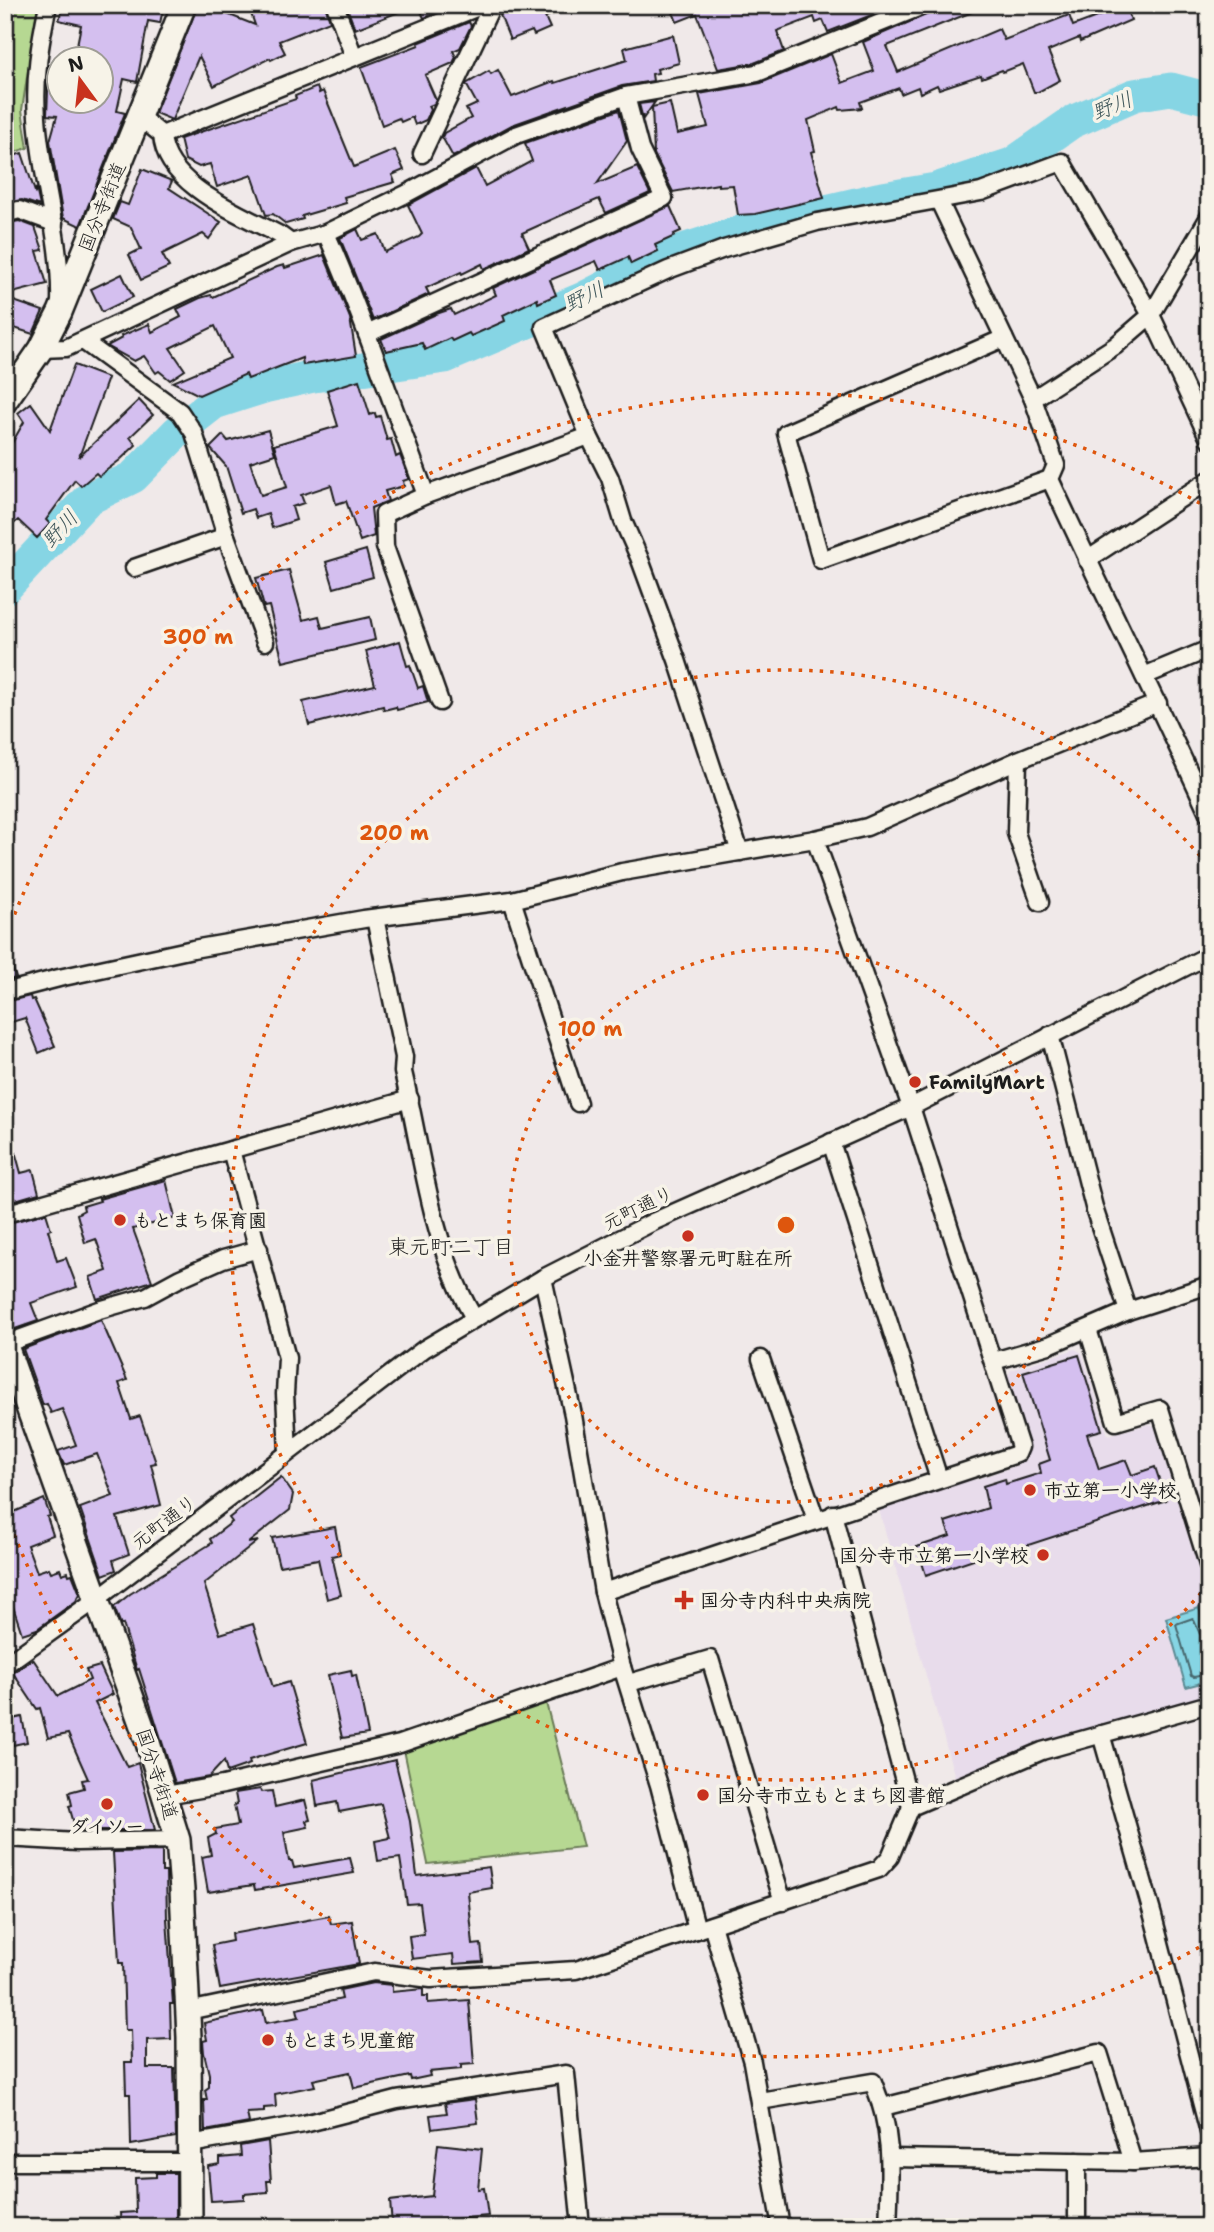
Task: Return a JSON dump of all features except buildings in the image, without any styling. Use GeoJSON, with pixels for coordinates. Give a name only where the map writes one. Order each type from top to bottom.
{"type":"FeatureCollection","features":[{"type":"Feature","properties":{"kind":"main road","name":"国分寺街道"},"geometry":{"type":"LineString","coordinates":[[5,401],[41,349],[60,312],[184,5]]}},
{"type":"Feature","properties":{"kind":"main road","name":"国分寺街道"},"geometry":{"type":"LineString","coordinates":[[5,1344],[166,1795],[178,1840],[187,2011],[190,2227]]}},
{"type":"Feature","properties":{"kind":"street"},"geometry":{"type":"LineString","coordinates":[[48,5],[36,81],[37,120],[54,223],[61,283],[60,312]]}},
{"type":"Feature","properties":{"kind":"street"},"geometry":{"type":"LineString","coordinates":[[335,5],[354,57]]}},
{"type":"Feature","properties":{"kind":"street"},"geometry":{"type":"LineString","coordinates":[[162,135],[483,5]]}},
{"type":"Feature","properties":{"kind":"street"},"geometry":{"type":"LineString","coordinates":[[422,154],[492,5]]}},
{"type":"Feature","properties":{"kind":"street"},"geometry":{"type":"LineString","coordinates":[[41,349],[66,348],[291,243],[326,233],[516,135],[626,96],[757,73],[925,5]]}},
{"type":"Feature","properties":{"kind":"street"},"geometry":{"type":"LineString","coordinates":[[366,334],[664,198],[640,149],[626,96]]}},
{"type":"Feature","properties":{"kind":"street"},"geometry":{"type":"LineString","coordinates":[[140,117],[162,135],[163,145],[176,170],[205,195],[281,235],[291,243]]}},
{"type":"Feature","properties":{"kind":"street"},"geometry":{"type":"LineString","coordinates":[[740,852],[660,612],[623,521],[610,478],[589,436],[544,327],[668,270],[724,249],[817,222],[981,192],[1062,162],[1150,314],[1209,439]]}},
{"type":"Feature","properties":{"kind":"street"},"geometry":{"type":"LineString","coordinates":[[939,201],[1033,399],[1056,465],[1050,479],[821,560],[786,433],[1004,338]]}},
{"type":"Feature","properties":{"kind":"street"},"geometry":{"type":"LineString","coordinates":[[5,214],[19,210],[54,223]]}},
{"type":"Feature","properties":{"kind":"street"},"geometry":{"type":"LineString","coordinates":[[1033,399],[1115,346],[1150,314],[1208,219]]}},
{"type":"Feature","properties":{"kind":"street"},"geometry":{"type":"LineString","coordinates":[[326,233],[356,301],[426,495]]}},
{"type":"Feature","properties":{"kind":"street"},"geometry":{"type":"LineString","coordinates":[[83,341],[180,412],[194,433],[226,536],[265,642]]}},
{"type":"Feature","properties":{"kind":"street"},"geometry":{"type":"LineString","coordinates":[[440,702],[385,547],[384,514],[426,495],[589,436]]}},
{"type":"Feature","properties":{"kind":"street"},"geometry":{"type":"LineString","coordinates":[[1050,479],[1209,815]]}},
{"type":"Feature","properties":{"kind":"street"},"geometry":{"type":"LineString","coordinates":[[1087,560],[1209,480]]}},
{"type":"Feature","properties":{"kind":"street"},"geometry":{"type":"LineString","coordinates":[[134,568],[226,536]]}},
{"type":"Feature","properties":{"kind":"street"},"geometry":{"type":"LineString","coordinates":[[1144,676],[1209,649]]}},
{"type":"Feature","properties":{"kind":"street"},"geometry":{"type":"LineString","coordinates":[[5,992],[193,949],[375,918],[513,900],[622,872],[815,839],[867,827],[1018,760],[1158,703]]}},
{"type":"Feature","properties":{"kind":"street"},"geometry":{"type":"LineString","coordinates":[[1018,760],[1016,833],[1040,902]]}},
{"type":"Feature","properties":{"kind":"street"},"geometry":{"type":"LineString","coordinates":[[603,1591],[1017,1454],[1020,1447],[911,1107],[815,839]]}},
{"type":"Feature","properties":{"kind":"street"},"geometry":{"type":"LineString","coordinates":[[513,900],[578,1103]]}},
{"type":"Feature","properties":{"kind":"street"},"geometry":{"type":"LineString","coordinates":[[375,918],[404,1057],[403,1072],[433,1213],[448,1267],[474,1318]]}},
{"type":"Feature","properties":{"kind":"street","name":"元町通り"},"geometry":{"type":"LineString","coordinates":[[5,1665],[97,1599],[424,1349],[474,1318],[543,1278],[655,1221],[911,1107],[1209,955]]}},
{"type":"Feature","properties":{"kind":"street"},"geometry":{"type":"LineString","coordinates":[[1050,1035],[1095,1211],[1128,1311]]}},
{"type":"Feature","properties":{"kind":"street"},"geometry":{"type":"LineString","coordinates":[[5,1214],[410,1099]]}},
{"type":"Feature","properties":{"kind":"street"},"geometry":{"type":"LineString","coordinates":[[831,1142],[939,1479]]}},
{"type":"Feature","properties":{"kind":"street"},"geometry":{"type":"LineString","coordinates":[[231,1150],[260,1249],[287,1358],[285,1394],[288,1452]]}},
{"type":"Feature","properties":{"kind":"street"},"geometry":{"type":"LineString","coordinates":[[5,1344],[99,1310],[145,1297],[223,1259],[260,1249]]}},
{"type":"Feature","properties":{"kind":"street"},"geometry":{"type":"LineString","coordinates":[[543,1278],[573,1415],[603,1591],[659,1785],[752,2062],[781,2227]]}},
{"type":"Feature","properties":{"kind":"street"},"geometry":{"type":"LineString","coordinates":[[994,1361],[1049,1345],[1128,1311],[1209,1285]]}},
{"type":"Feature","properties":{"kind":"street"},"geometry":{"type":"LineString","coordinates":[[1088,1329],[1116,1422],[1160,1409],[1209,1569]]}},
{"type":"Feature","properties":{"kind":"street"},"geometry":{"type":"LineString","coordinates":[[761,1359],[816,1520]]}},
{"type":"Feature","properties":{"kind":"street"},"geometry":{"type":"LineString","coordinates":[[187,2011],[374,1972],[431,1979],[576,1970],[879,1869],[890,1857],[911,1807],[833,1514]]}},
{"type":"Feature","properties":{"kind":"street"},"geometry":{"type":"LineString","coordinates":[[166,1795],[236,1783],[400,1744],[626,1675],[710,1659],[783,1902]]}},
{"type":"Feature","properties":{"kind":"street"},"geometry":{"type":"LineString","coordinates":[[911,1807],[1042,1751],[1209,1704]]}},
{"type":"Feature","properties":{"kind":"street"},"geometry":{"type":"LineString","coordinates":[[1101,1734],[1153,1916],[1209,2132]]}},
{"type":"Feature","properties":{"kind":"street"},"geometry":{"type":"LineString","coordinates":[[5,1839],[77,1842],[178,1840]]}},
{"type":"Feature","properties":{"kind":"street"},"geometry":{"type":"LineString","coordinates":[[883,2107],[1099,2053],[1133,2162]]}},
{"type":"Feature","properties":{"kind":"street"},"geometry":{"type":"LineString","coordinates":[[5,2162],[190,2153],[397,2099],[566,2074],[581,2227]]}},
{"type":"Feature","properties":{"kind":"street"},"geometry":{"type":"LineString","coordinates":[[760,2101],[873,2082],[883,2107],[891,2158],[888,2227]]}},
{"type":"Feature","properties":{"kind":"street"},"geometry":{"type":"LineString","coordinates":[[891,2158],[1133,2162],[1209,2157]]}},
{"type":"Feature","properties":{"kind":"street"},"geometry":{"type":"LineString","coordinates":[[1077,2161],[1077,2227]]}},
{"type":"Feature","properties":{"kind":"shaded area","name":"国分寺市立第一小学校"},"geometry":{"type":"Polygon","coordinates":[[[1075,1349],[1082,1353],[1108,1435],[1150,1424],[1154,1426],[1209,1604],[1209,1699],[956,1781],[878,1506],[969,1475],[975,1480],[1021,1464],[1030,1448],[1007,1377],[1011,1370],[1075,1349]]]}},
{"type":"Feature","properties":{"kind":"green space"},"geometry":{"type":"Polygon","coordinates":[[[5,5],[38,5],[22,110],[28,148],[5,155],[5,5]]]}},
{"type":"Feature","properties":{"kind":"green space"},"geometry":{"type":"Polygon","coordinates":[[[546,1703],[583,1847],[428,1864],[404,1750],[546,1703]]]}},
{"type":"Feature","properties":{"kind":"water"},"geometry":{"type":"Polygon","coordinates":[[[1199,1608],[1209,1641],[1209,1681],[1186,1687],[1166,1618],[1199,1608]]]}},
{"type":"Feature","properties":{"kind":"waterway","name":"野川"},"geometry":{"type":"LineString","coordinates":[[5,588],[88,499],[133,477],[177,432],[214,403],[264,387],[314,376],[445,357],[584,298],[667,255],[749,229],[877,199],[936,189],[1012,164],[1072,122],[1134,95],[1171,89],[1209,99]]}},
{"type":"Feature","properties":{"kind":"place","name":"FamilyMart"},"geometry":{"type":"Point","coordinates":[915,1082]}},
{"type":"Feature","properties":{"kind":"place","name":"もとまち保育園"},"geometry":{"type":"Point","coordinates":[120,1220]}},
{"type":"Feature","properties":{"kind":"place","name":"小金井警察署元町駐在所"},"geometry":{"type":"Point","coordinates":[688,1236]}},
{"type":"Feature","properties":{"kind":"place","name":"市立第一小学校"},"geometry":{"type":"Point","coordinates":[1030,1490]}},
{"type":"Feature","properties":{"kind":"place","name":"国分寺市立第一小学校"},"geometry":{"type":"Point","coordinates":[1043,1555]}},
{"type":"Feature","properties":{"kind":"place","name":"国分寺内科中央病院"},"geometry":{"type":"Point","coordinates":[684,1600]}},
{"type":"Feature","properties":{"kind":"place","name":"国分寺市立もとまち図書館"},"geometry":{"type":"Point","coordinates":[703,1795]}},
{"type":"Feature","properties":{"kind":"place","name":"ダイソー"},"geometry":{"type":"Point","coordinates":[107,1804]}},
{"type":"Feature","properties":{"kind":"place","name":"もとまち児童館"},"geometry":{"type":"Point","coordinates":[268,2040]}},
{"type":"Feature","properties":{"kind":"district","name":"東元町二丁目"},"geometry":{"type":"Point","coordinates":[451,1247]}}]}
